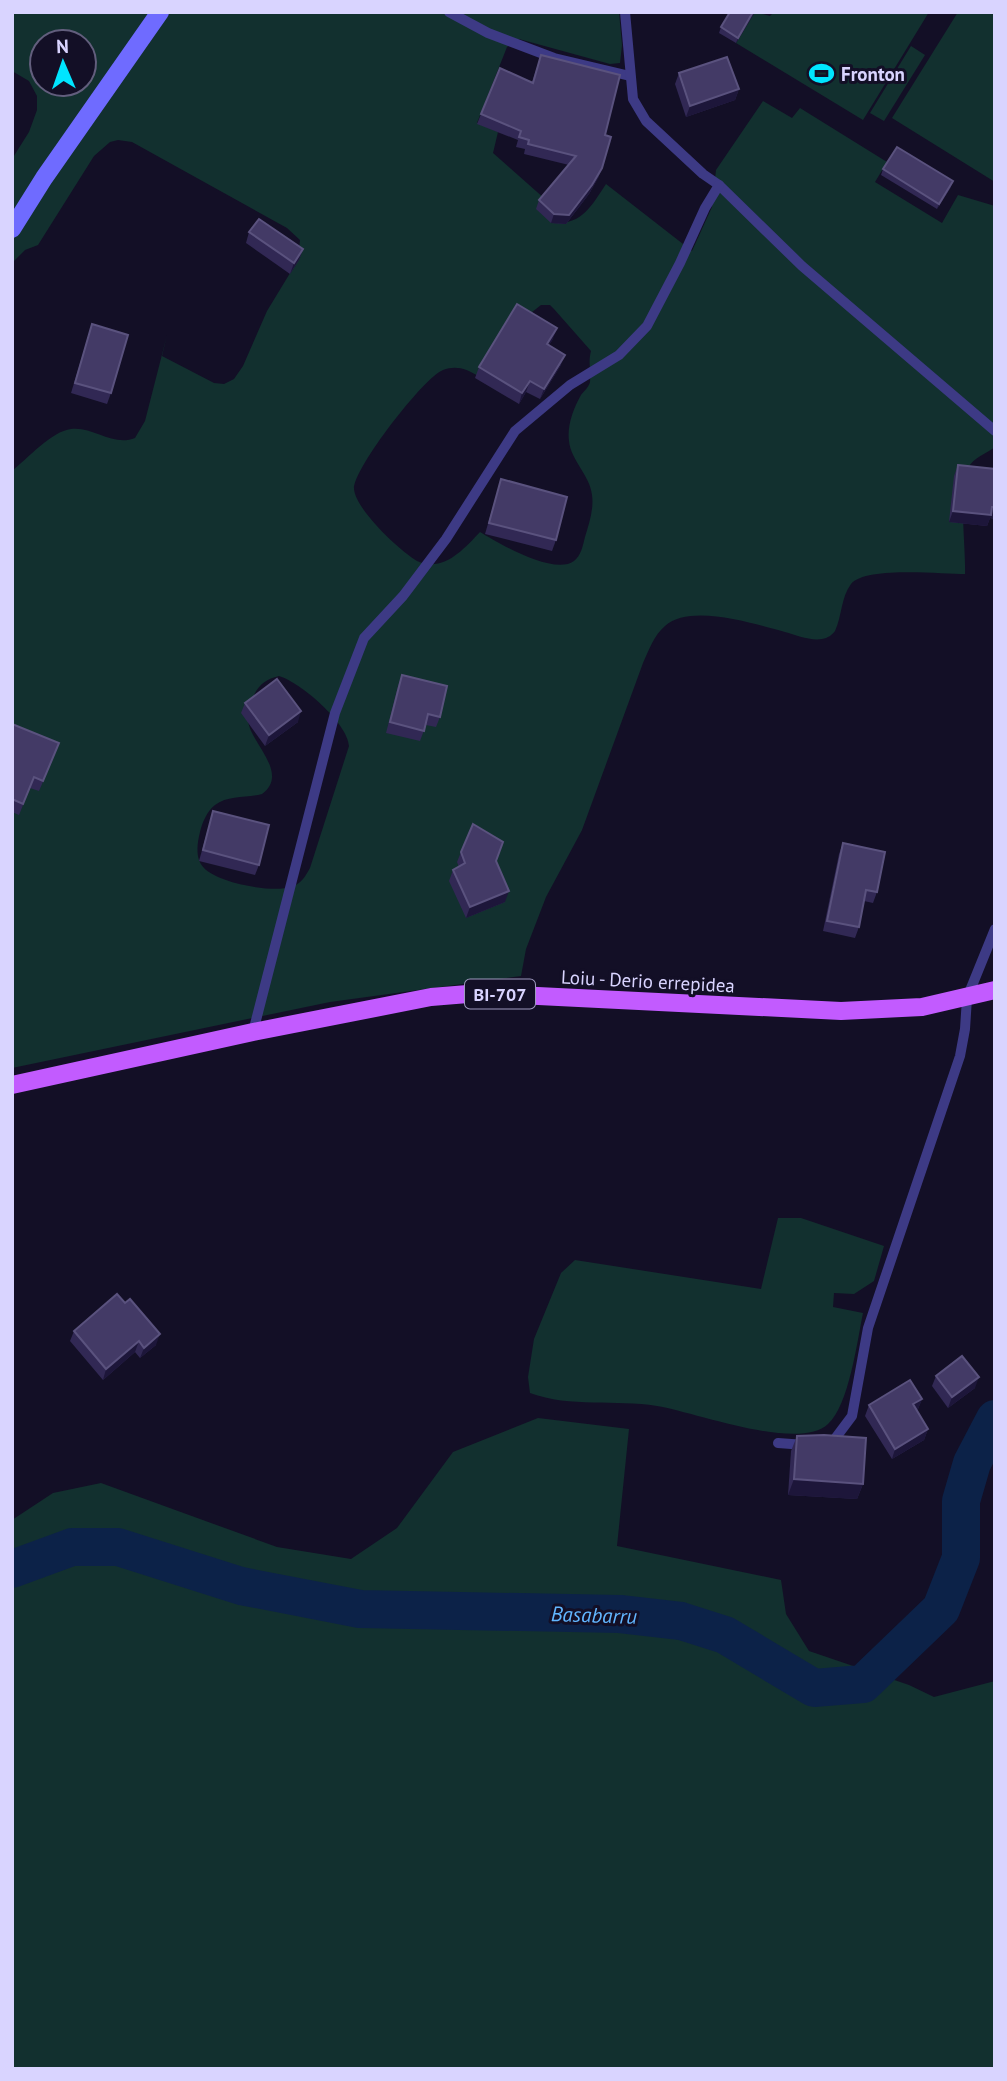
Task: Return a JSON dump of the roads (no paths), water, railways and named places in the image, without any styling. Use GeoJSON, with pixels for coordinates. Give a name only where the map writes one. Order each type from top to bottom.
{"type":"FeatureCollection","features":[{"type":"Feature","properties":{"kind":"main road","name":"Loiu - Derio errepidea"},"geometry":{"type":"LineString","coordinates":[[12,1085],[253,1032],[431,997],[480,993],[841,1011],[922,1007],[995,990]]}},
{"type":"Feature","properties":{"kind":"street"},"geometry":{"type":"LineString","coordinates":[[12,229],[44,178],[160,12]]}},
{"type":"Feature","properties":{"kind":"lane"},"geometry":{"type":"LineString","coordinates":[[449,12],[488,33],[554,58],[630,76]]}},
{"type":"Feature","properties":{"kind":"lane"},"geometry":{"type":"LineString","coordinates":[[625,12],[633,99],[646,121],[703,174],[719,185],[802,266],[995,431]]}},
{"type":"Feature","properties":{"kind":"lane"},"geometry":{"type":"LineString","coordinates":[[253,1032],[335,713],[364,638],[403,596],[446,539],[515,431],[570,385],[619,355],[647,326],[719,185]]}},
{"type":"Feature","properties":{"kind":"lane"},"geometry":{"type":"LineString","coordinates":[[778,1443],[806,1446],[834,1440],[852,1416],[869,1328],[960,1056],[967,998],[995,929]]}},
{"type":"Feature","properties":{"kind":"waterway","name":"Basabarru"},"geometry":{"type":"LineString","coordinates":[[12,1569],[72,1547],[118,1547],[241,1586],[360,1609],[620,1614],[681,1621],[725,1635],[814,1688],[863,1684],[941,1609],[961,1558],[961,1501],[972,1463],[995,1419]]}},
{"type":"Feature","properties":{"kind":"place","name":"Fronton"},"geometry":{"type":"Point","coordinates":[821,74]}}]}
